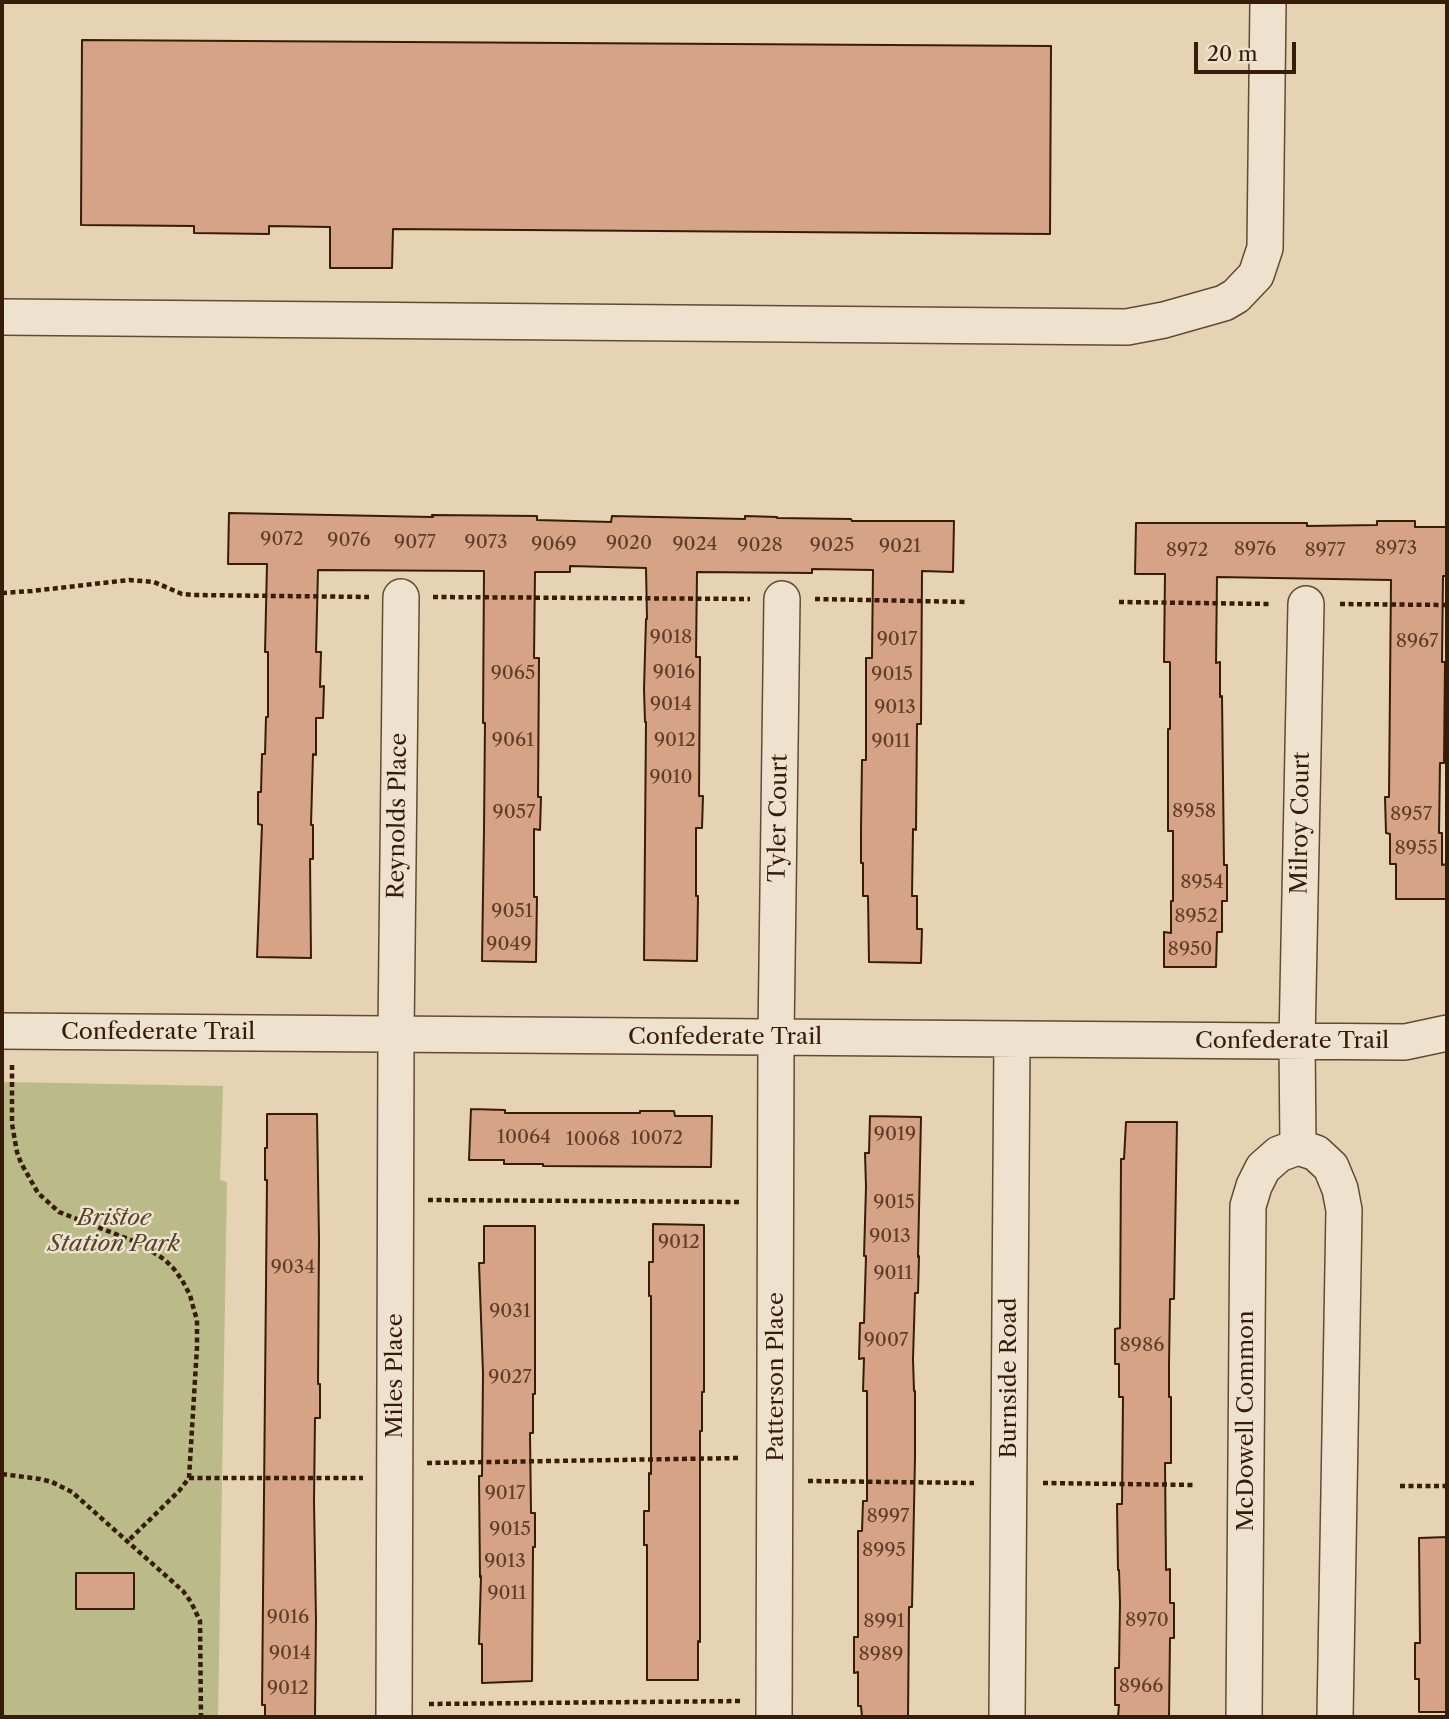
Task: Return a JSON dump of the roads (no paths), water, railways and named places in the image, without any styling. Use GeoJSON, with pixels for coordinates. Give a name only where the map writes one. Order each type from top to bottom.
{"type":"FeatureCollection","features":[{"type":"Feature","properties":{"kind":"street"},"geometry":{"type":"LineString","coordinates":[[2,317],[1127,327],[1164,320],[1224,303],[1236,296],[1256,275],[1265,248],[1268,2]]}},
{"type":"Feature","properties":{"kind":"street","name":"Reynolds Place"},"geometry":{"type":"LineString","coordinates":[[396,1034],[401,597]]}},
{"type":"Feature","properties":{"kind":"street","name":"Tyler Court"},"geometry":{"type":"LineString","coordinates":[[776,1037],[782,599]]}},
{"type":"Feature","properties":{"kind":"street","name":"Milroy Court"},"geometry":{"type":"LineString","coordinates":[[1297,1041],[1306,604]]}},
{"type":"Feature","properties":{"kind":"street","name":"Confederate Trail"},"geometry":{"type":"LineString","coordinates":[[7,1031],[1411,1042],[1447,1033]]}},
{"type":"Feature","properties":{"kind":"street","name":"Miles Place"},"geometry":{"type":"LineString","coordinates":[[394,1711],[396,1034]]}},
{"type":"Feature","properties":{"kind":"street","name":"Patterson Place"},"geometry":{"type":"LineString","coordinates":[[774,1709],[776,1037]]}},
{"type":"Feature","properties":{"kind":"street","name":"Burnside Road"},"geometry":{"type":"LineString","coordinates":[[1007,1717],[1012,1039]]}},
{"type":"Feature","properties":{"kind":"street"},"geometry":{"type":"LineString","coordinates":[[1297,1041],[1298,1147],[1316,1153],[1331,1167],[1340,1189],[1344,1210],[1335,1717]]}},
{"type":"Feature","properties":{"kind":"street","name":"McDowell Common"},"geometry":{"type":"LineString","coordinates":[[1244,1717],[1248,1206],[1263,1168],[1279,1154],[1298,1147]]}},
{"type":"Feature","properties":{"kind":"park label","name":"Bristoe Station Park"},"geometry":{"type":"Point","coordinates":[114,1231]}}]}
